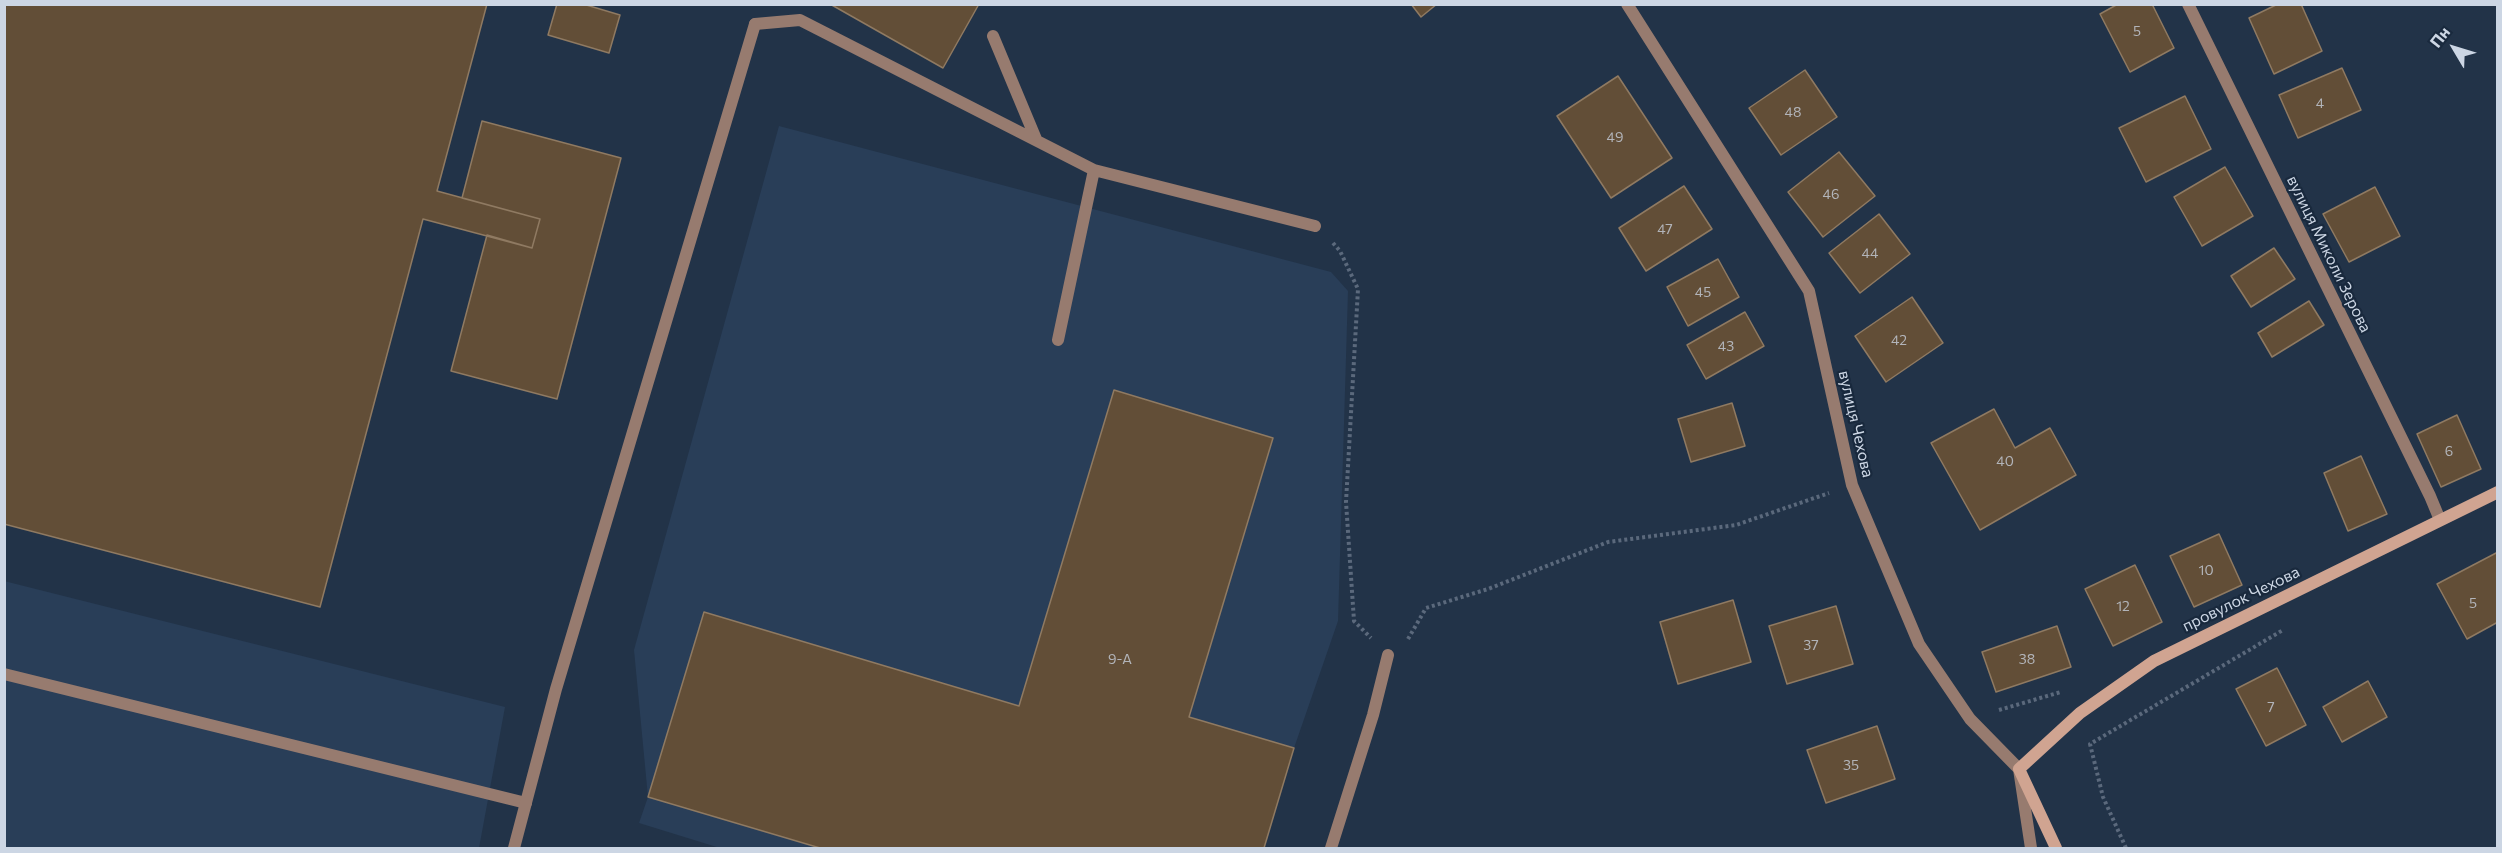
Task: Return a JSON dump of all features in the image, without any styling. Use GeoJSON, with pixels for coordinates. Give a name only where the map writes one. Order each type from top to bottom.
{"type":"FeatureCollection","features":[{"type":"Feature","properties":{"kind":"main road","name":"провулок Чехова"},"geometry":{"type":"LineString","coordinates":[[2019,769],[2080,713],[2154,661],[2498,492]]}},
{"type":"Feature","properties":{"kind":"main road","name":"вулиця Чехова"},"geometry":{"type":"LineString","coordinates":[[2019,769],[2056,849]]}},
{"type":"Feature","properties":{"kind":"street","name":"вулиця Чехова"},"geometry":{"type":"LineString","coordinates":[[1627,4],[1809,291],[1852,485],[1919,645],[1970,719],[2019,769]]}},
{"type":"Feature","properties":{"kind":"street","name":"вулиця Миколи Зерова"},"geometry":{"type":"LineString","coordinates":[[2188,4],[2440,520]]}},
{"type":"Feature","properties":{"kind":"street"},"geometry":{"type":"LineString","coordinates":[[514,849],[556,689],[755,24],[800,20],[1094,170],[1315,226]]}},
{"type":"Feature","properties":{"kind":"street"},"geometry":{"type":"LineString","coordinates":[[993,36],[1036,139]]}},
{"type":"Feature","properties":{"kind":"street"},"geometry":{"type":"LineString","coordinates":[[1058,340],[1094,170]]}},
{"type":"Feature","properties":{"kind":"street"},"geometry":{"type":"LineString","coordinates":[[1331,849],[1373,715],[1388,655]]}},
{"type":"Feature","properties":{"kind":"street"},"geometry":{"type":"LineString","coordinates":[[4,674],[526,803]]}},
{"type":"Feature","properties":{"kind":"street"},"geometry":{"type":"LineString","coordinates":[[2019,769],[2031,849]]}},
{"type":"Feature","properties":{"kind":"path"},"geometry":{"type":"LineString","coordinates":[[1315,226],[1340,251],[1358,289],[1346,502],[1354,621],[1388,655],[1404,646],[1426,608],[1488,589],[1608,542],[1736,525],[1852,485]]}},
{"type":"Feature","properties":{"kind":"path"},"geometry":{"type":"LineString","coordinates":[[2126,849],[2103,796],[2090,744],[2290,626]]}},
{"type":"Feature","properties":{"kind":"shaded area"},"geometry":{"type":"Polygon","coordinates":[[[779,126],[1331,272],[1348,291],[1338,621],[1294,748],[1264,848],[720,848],[639,823],[648,797],[634,650],[779,126]]]}},
{"type":"Feature","properties":{"kind":"shaded area"},"geometry":{"type":"Polygon","coordinates":[[[4,581],[505,707],[479,848],[5,848],[4,581]]]}},
{"type":"Feature","properties":{"kind":"building"},"geometry":{"type":"Polygon","coordinates":[[[4,4],[487,4],[437,191],[540,219],[532,248],[423,219],[320,607],[4,524],[4,4]]]}},
{"type":"Feature","properties":{"kind":"building"},"geometry":{"type":"Polygon","coordinates":[[[557,4],[583,4],[620,15],[609,53],[548,35],[557,4]]]}},
{"type":"Feature","properties":{"kind":"building"},"geometry":{"type":"Polygon","coordinates":[[[830,4],[979,4],[943,68],[830,4]]]}},
{"type":"Feature","properties":{"kind":"building"},"geometry":{"type":"Polygon","coordinates":[[[1411,4],[1437,4],[1421,17],[1411,4]]]}},
{"type":"Feature","properties":{"kind":"building"},"geometry":{"type":"Polygon","coordinates":[[[2118,4],[2152,4],[2174,48],[2130,72],[2100,14],[2118,4]]]}},
{"type":"Feature","properties":{"kind":"building"},"geometry":{"type":"Polygon","coordinates":[[[2278,4],[2301,4],[2322,51],[2274,74],[2249,18],[2278,4]]]}},
{"type":"Feature","properties":{"kind":"building"},"geometry":{"type":"Polygon","coordinates":[[[2342,68],[2361,110],[2298,138],[2279,95],[2342,68]]]}},
{"type":"Feature","properties":{"kind":"building"},"geometry":{"type":"Polygon","coordinates":[[[1805,70],[1837,117],[1781,155],[1749,108],[1805,70]]]}},
{"type":"Feature","properties":{"kind":"building"},"geometry":{"type":"Polygon","coordinates":[[[1618,76],[1672,158],[1611,198],[1557,116],[1618,76]]]}},
{"type":"Feature","properties":{"kind":"building"},"geometry":{"type":"Polygon","coordinates":[[[2185,96],[2211,149],[2146,182],[2119,128],[2185,96]]]}},
{"type":"Feature","properties":{"kind":"building"},"geometry":{"type":"Polygon","coordinates":[[[482,121],[621,158],[557,399],[451,371],[487,235],[532,248],[540,219],[462,198],[482,121]]]}},
{"type":"Feature","properties":{"kind":"building"},"geometry":{"type":"Polygon","coordinates":[[[1839,152],[1875,196],[1823,237],[1788,192],[1839,152]]]}},
{"type":"Feature","properties":{"kind":"building"},"geometry":{"type":"Polygon","coordinates":[[[2225,167],[2253,216],[2202,246],[2174,197],[2225,167]]]}},
{"type":"Feature","properties":{"kind":"building"},"geometry":{"type":"Polygon","coordinates":[[[1684,186],[1712,229],[1646,271],[1619,228],[1684,186]]]}},
{"type":"Feature","properties":{"kind":"building"},"geometry":{"type":"Polygon","coordinates":[[[2375,187],[2400,236],[2349,262],[2323,214],[2375,187]]]}},
{"type":"Feature","properties":{"kind":"building"},"geometry":{"type":"Polygon","coordinates":[[[1879,214],[1910,254],[1860,293],[1829,253],[1879,214]]]}},
{"type":"Feature","properties":{"kind":"building"},"geometry":{"type":"Polygon","coordinates":[[[2274,248],[2295,279],[2251,307],[2231,276],[2274,248]]]}},
{"type":"Feature","properties":{"kind":"building"},"geometry":{"type":"Polygon","coordinates":[[[1718,259],[1739,297],[1688,326],[1667,287],[1718,259]]]}},
{"type":"Feature","properties":{"kind":"building"},"geometry":{"type":"Polygon","coordinates":[[[1912,297],[1943,343],[1886,382],[1855,336],[1912,297]]]}},
{"type":"Feature","properties":{"kind":"building"},"geometry":{"type":"Polygon","coordinates":[[[2309,301],[2324,325],[2272,357],[2258,333],[2309,301]]]}},
{"type":"Feature","properties":{"kind":"building"},"geometry":{"type":"Polygon","coordinates":[[[1745,312],[1764,346],[1706,379],[1687,345],[1745,312]]]}},
{"type":"Feature","properties":{"kind":"building"},"geometry":{"type":"Polygon","coordinates":[[[1114,390],[1273,438],[1189,717],[1294,748],[1264,848],[820,848],[648,797],[704,612],[1019,706],[1114,390]]]}},
{"type":"Feature","properties":{"kind":"building"},"geometry":{"type":"Polygon","coordinates":[[[1732,403],[1745,446],[1691,462],[1678,419],[1732,403]]]}},
{"type":"Feature","properties":{"kind":"building"},"geometry":{"type":"Polygon","coordinates":[[[1994,409],[2015,448],[2050,428],[2076,475],[1980,530],[1931,443],[1994,409]]]}},
{"type":"Feature","properties":{"kind":"building"},"geometry":{"type":"Polygon","coordinates":[[[2457,415],[2481,469],[2441,487],[2417,434],[2457,415]]]}},
{"type":"Feature","properties":{"kind":"building"},"geometry":{"type":"Polygon","coordinates":[[[2361,456],[2387,514],[2348,531],[2324,473],[2361,456]]]}},
{"type":"Feature","properties":{"kind":"building"},"geometry":{"type":"Polygon","coordinates":[[[2219,534],[2242,585],[2194,607],[2170,556],[2219,534]]]}},
{"type":"Feature","properties":{"kind":"building"},"geometry":{"type":"Polygon","coordinates":[[[2498,552],[2498,622],[2467,639],[2437,584],[2498,552]]]}},
{"type":"Feature","properties":{"kind":"building"},"geometry":{"type":"Polygon","coordinates":[[[2135,565],[2162,622],[2113,646],[2085,589],[2135,565]]]}},
{"type":"Feature","properties":{"kind":"building"},"geometry":{"type":"Polygon","coordinates":[[[1733,600],[1751,662],[1678,684],[1660,622],[1733,600]]]}},
{"type":"Feature","properties":{"kind":"building"},"geometry":{"type":"Polygon","coordinates":[[[1836,606],[1853,664],[1787,684],[1769,626],[1836,606]]]}},
{"type":"Feature","properties":{"kind":"building"},"geometry":{"type":"Polygon","coordinates":[[[2057,626],[2071,667],[1996,692],[1982,652],[2057,626]]]}},
{"type":"Feature","properties":{"kind":"building"},"geometry":{"type":"Polygon","coordinates":[[[2277,668],[2306,725],[2266,746],[2236,689],[2277,668]]]}},
{"type":"Feature","properties":{"kind":"building"},"geometry":{"type":"Polygon","coordinates":[[[2368,681],[2387,717],[2342,742],[2323,707],[2368,681]]]}},
{"type":"Feature","properties":{"kind":"building"},"geometry":{"type":"Polygon","coordinates":[[[1877,726],[1895,779],[1826,803],[1807,750],[1877,726]]]}}]}
